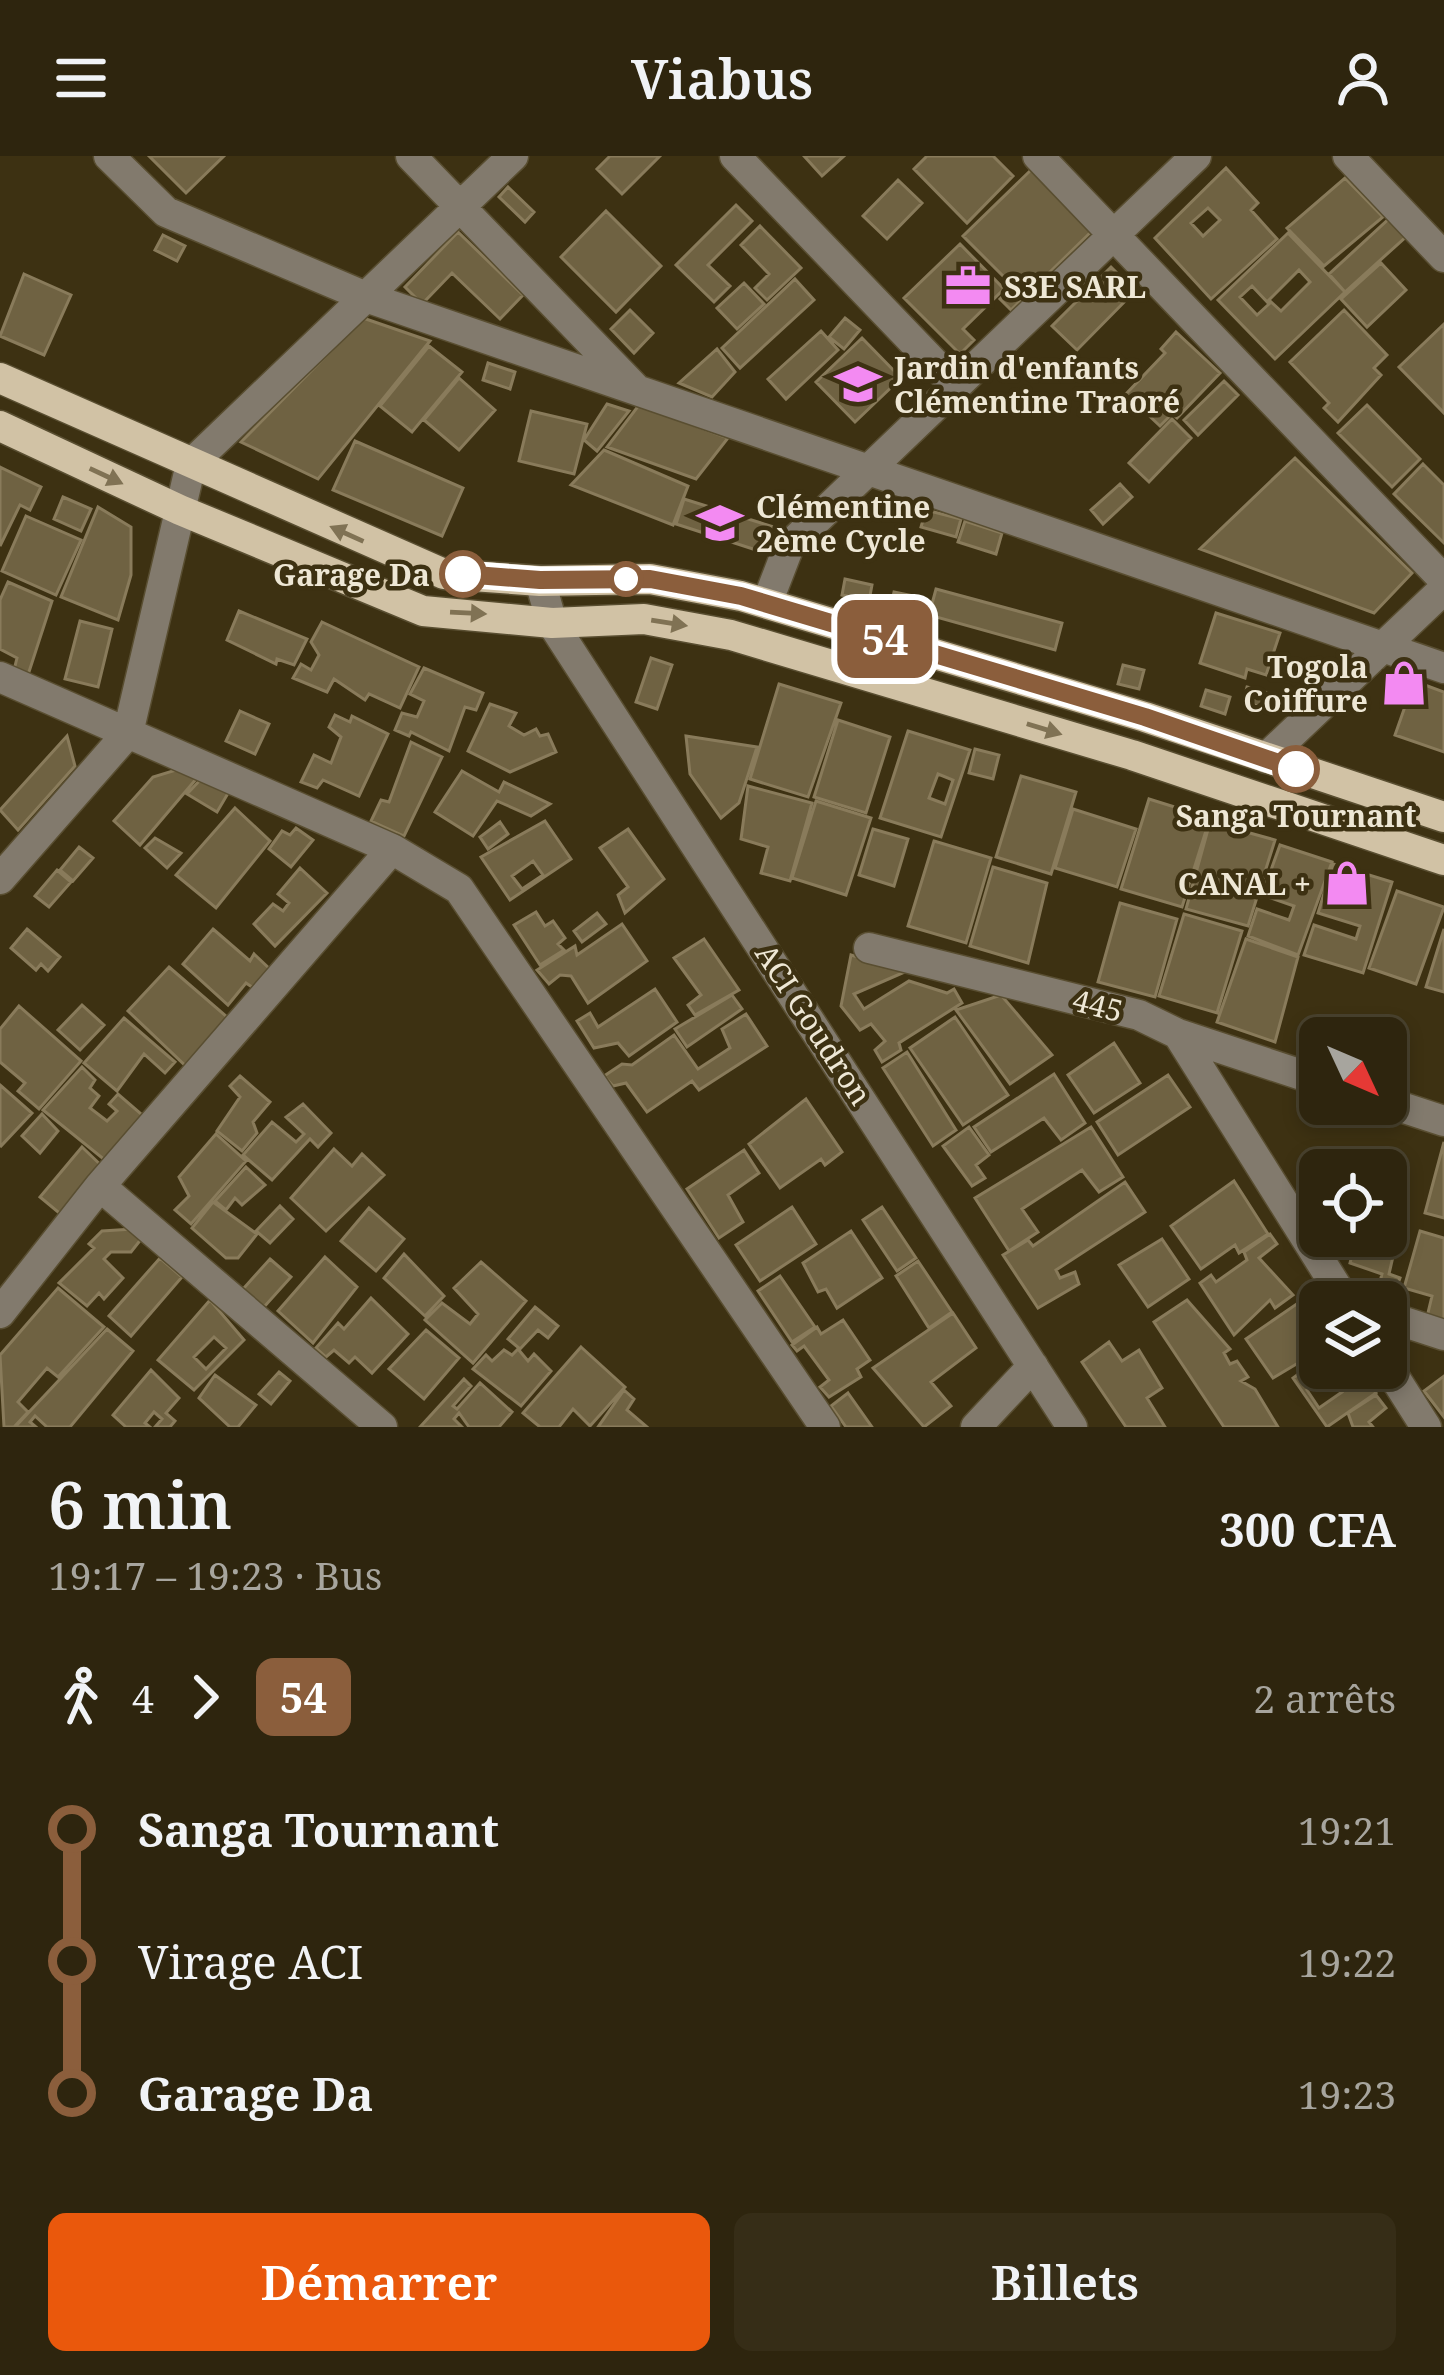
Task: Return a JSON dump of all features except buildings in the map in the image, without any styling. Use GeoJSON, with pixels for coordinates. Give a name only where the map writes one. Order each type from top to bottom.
{"type":"FeatureCollection","features":[{"type":"Feature","properties":{"kind":"main road"},"geometry":{"type":"LineString","coordinates":[[0,378],[412,564],[444,574],[540,580],[650,579],[766,603],[1444,817]]}},
{"type":"Feature","properties":{"kind":"main road"},"geometry":{"type":"LineString","coordinates":[[0,426],[181,510],[423,611],[552,623],[644,619],[731,635],[1132,755],[1444,860]]}},
{"type":"Feature","properties":{"kind":"street"},"geometry":{"type":"LineString","coordinates":[[110,156],[166,212],[366,297],[1444,668]]}},
{"type":"Feature","properties":{"kind":"street"},"geometry":{"type":"LineString","coordinates":[[411,156],[639,393]]}},
{"type":"Feature","properties":{"kind":"street"},"geometry":{"type":"LineString","coordinates":[[0,879],[128,733],[191,464],[513,156]]}},
{"type":"Feature","properties":{"kind":"street"},"geometry":{"type":"LineString","coordinates":[[735,156],[956,386]]}},
{"type":"Feature","properties":{"kind":"street"},"geometry":{"type":"LineString","coordinates":[[1038,156],[1444,585],[1266,758]]}},
{"type":"Feature","properties":{"kind":"street"},"geometry":{"type":"LineString","coordinates":[[766,603],[789,546],[1196,156]]}},
{"type":"Feature","properties":{"kind":"street"},"geometry":{"type":"LineString","coordinates":[[1348,156],[1444,257]]}},
{"type":"Feature","properties":{"kind":"street","name":"ACI Goudron"},"geometry":{"type":"LineString","coordinates":[[540,580],[552,623],[1072,1427]]}},
{"type":"Feature","properties":{"kind":"street"},"geometry":{"type":"LineString","coordinates":[[0,676],[392,849],[459,889],[825,1427]]}},
{"type":"Feature","properties":{"kind":"street"},"geometry":{"type":"LineString","coordinates":[[0,1313],[100,1186],[392,849]]}},
{"type":"Feature","properties":{"kind":"street","name":"445"},"geometry":{"type":"LineString","coordinates":[[869,948],[1139,1015],[1178,1034],[1299,1074]]}},
{"type":"Feature","properties":{"kind":"street"},"geometry":{"type":"LineString","coordinates":[[1178,1034],[1333,1281]]}},
{"type":"Feature","properties":{"kind":"street"},"geometry":{"type":"LineString","coordinates":[[1407,1109],[1444,1121]]}},
{"type":"Feature","properties":{"kind":"street"},"geometry":{"type":"LineString","coordinates":[[100,1186],[382,1427]]}},
{"type":"Feature","properties":{"kind":"street"},"geometry":{"type":"LineString","coordinates":[[1407,1323],[1444,1335]]}},
{"type":"Feature","properties":{"kind":"street"},"geometry":{"type":"LineString","coordinates":[[976,1427],[1033,1366]]}},
{"type":"Feature","properties":{"kind":"street"},"geometry":{"type":"LineString","coordinates":[[1402,1389],[1426,1427]]}},
{"type":"Feature","properties":{"kind":"bus line","name":"54"},"geometry":{"type":"LineString","coordinates":[[463,574],[540,580],[650,579],[741,596],[1145,717],[1296,769]]}},
{"type":"Feature","properties":{"kind":"place","name":"S3E SARL"},"geometry":{"type":"Point","coordinates":[968,286]}},
{"type":"Feature","properties":{"kind":"place","name":"Jardin d'enfants Clémentine Traoré"},"geometry":{"type":"Point","coordinates":[858,384]}},
{"type":"Feature","properties":{"kind":"place","name":"Clémentine 2ème Cycle"},"geometry":{"type":"Point","coordinates":[720,523]}},
{"type":"Feature","properties":{"kind":"place","name":"Garage Da"},"geometry":{"type":"Point","coordinates":[463,574]}},
{"type":"Feature","properties":{"kind":"place","name":"Togola Coiffure"},"geometry":{"type":"Point","coordinates":[1404,683]}},
{"type":"Feature","properties":{"kind":"place","name":"Sanga Tournant"},"geometry":{"type":"Point","coordinates":[1296,769]}},
{"type":"Feature","properties":{"kind":"place","name":"CANAL +"},"geometry":{"type":"Point","coordinates":[1347,883]}}]}
